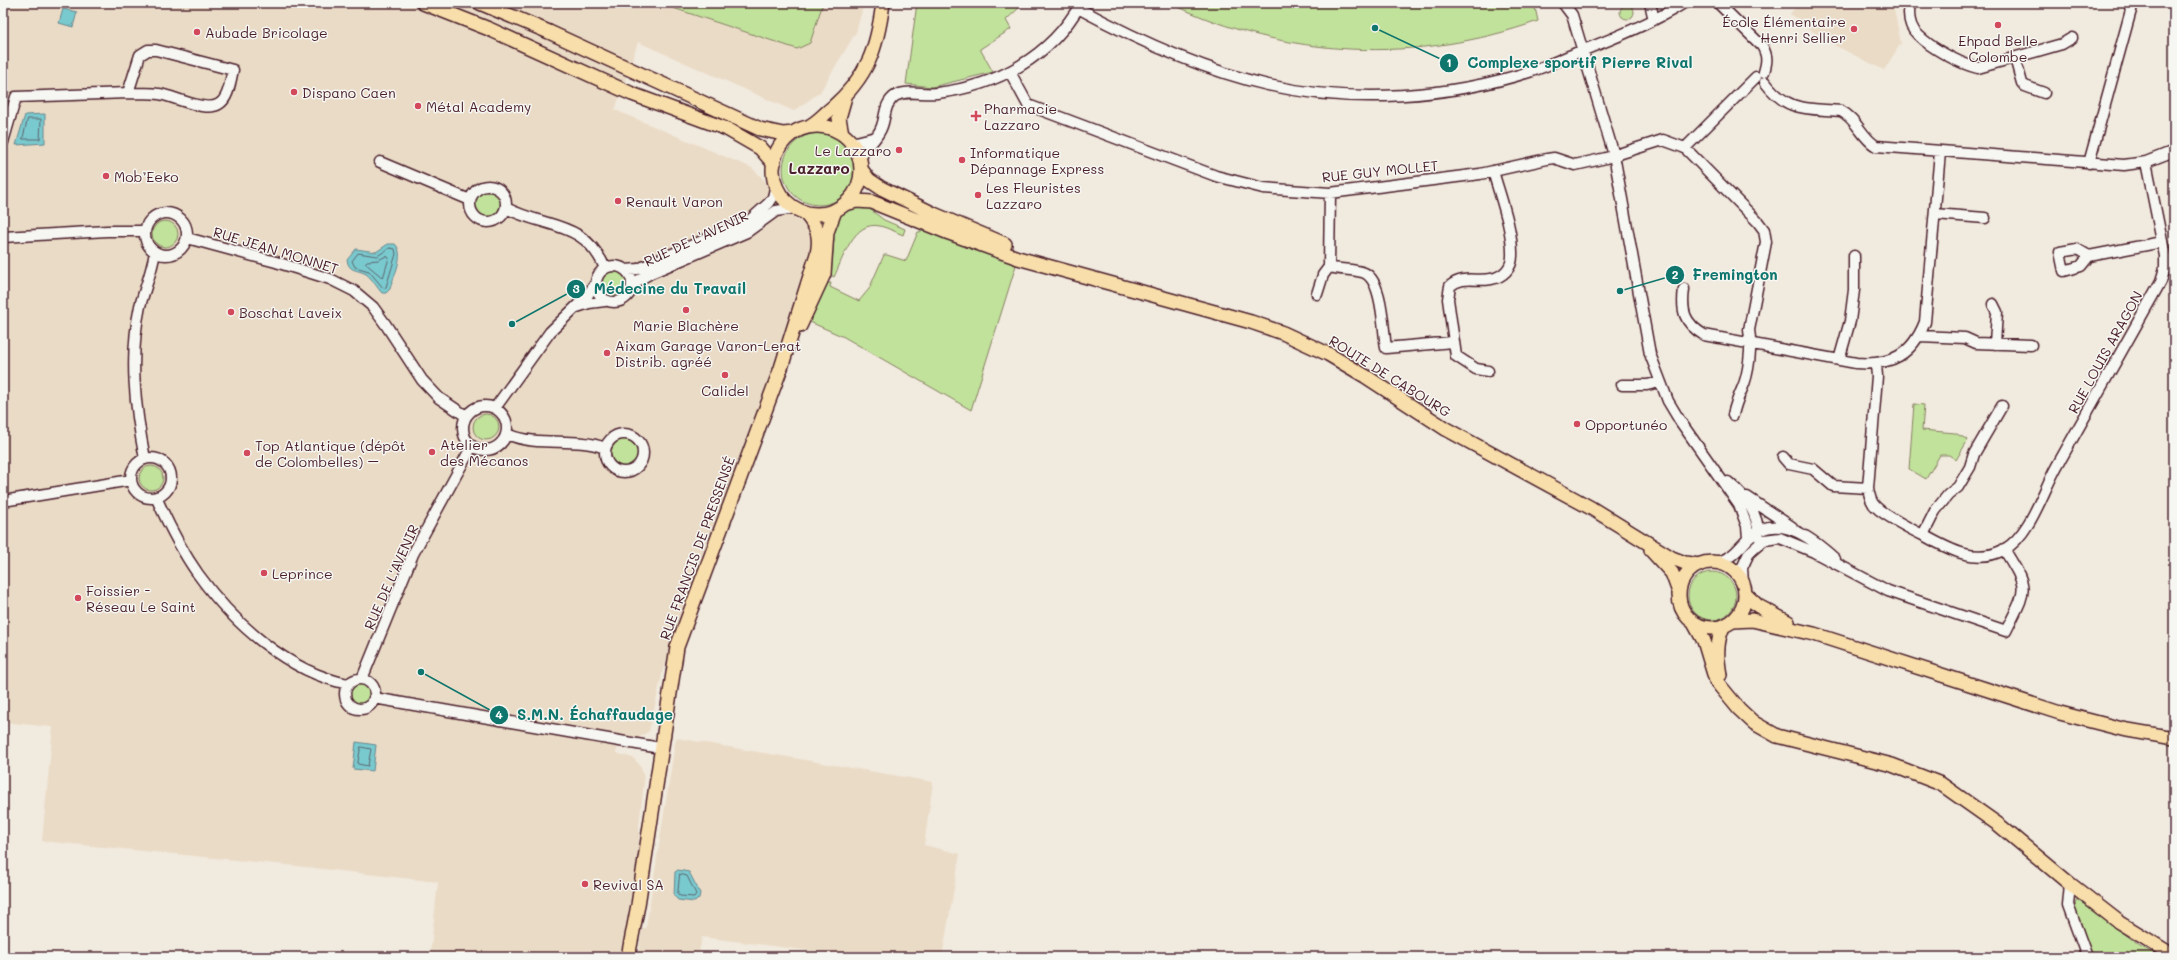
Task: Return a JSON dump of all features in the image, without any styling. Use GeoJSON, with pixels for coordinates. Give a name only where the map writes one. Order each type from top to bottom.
{"type":"FeatureCollection","features":[{"type":"Feature","properties":{"kind":"main road"},"geometry":{"type":"LineString","coordinates":[[423,3],[489,29],[650,101],[727,129],[760,148],[774,164]]}},
{"type":"Feature","properties":{"kind":"main road"},"geometry":{"type":"LineString","coordinates":[[480,3],[549,32],[760,129],[783,134],[794,133],[816,123],[846,95],[863,74],[869,62],[877,38],[883,3]]}},
{"type":"Feature","properties":{"kind":"main road"},"geometry":{"type":"LineString","coordinates":[[846,95],[839,118],[846,137],[869,180],[895,195],[975,232],[1080,275]]}},
{"type":"Feature","properties":{"kind":"main road"},"geometry":{"type":"LineString","coordinates":[[808,127],[826,127],[846,137]]}},
{"type":"Feature","properties":{"kind":"main road"},"geometry":{"type":"LineString","coordinates":[[781,368],[819,243],[818,231],[800,211],[781,196],[776,184],[774,164],[780,146],[794,133]]}},
{"type":"Feature","properties":{"kind":"main road"},"geometry":{"type":"LineString","coordinates":[[781,368],[820,285],[826,260],[829,223],[857,189],[861,164]]}},
{"type":"Feature","properties":{"kind":"main road"},"geometry":{"type":"LineString","coordinates":[[800,211],[820,214],[857,201],[872,202],[949,233],[1018,258],[1080,275]]}},
{"type":"Feature","properties":{"kind":"main road","name":"ROUTE DE CABOURG"},"geometry":{"type":"LineString","coordinates":[[1080,275],[1251,322],[1290,336],[1328,354],[1366,376],[1446,429],[1591,508],[1642,540]]}},
{"type":"Feature","properties":{"kind":"main road","name":"RUE FRANCIS DE PRESSENSÉ"},"geometry":{"type":"LineString","coordinates":[[628,957],[638,905],[671,675],[683,626],[781,368]]}},
{"type":"Feature","properties":{"kind":"main road"},"geometry":{"type":"LineString","coordinates":[[1642,540],[1679,561],[1699,565],[1716,562],[1733,569],[1744,590],[1778,618],[1814,634]]}},
{"type":"Feature","properties":{"kind":"main road"},"geometry":{"type":"LineString","coordinates":[[1642,540],[1670,570],[1680,594],[1682,609],[1694,623],[1704,642],[1716,681],[1739,709],[1754,723],[1777,736],[1892,765],[1941,784],[1999,825],[2070,884],[2119,922],[2174,956]]}},
{"type":"Feature","properties":{"kind":"main road"},"geometry":{"type":"LineString","coordinates":[[1680,594],[1684,579],[1689,572],[1699,565]]}},
{"type":"Feature","properties":{"kind":"main road"},"geometry":{"type":"LineString","coordinates":[[1728,695],[1720,675],[1717,660],[1718,641],[1728,624],[1741,612],[1744,590]]}},
{"type":"Feature","properties":{"kind":"main road"},"geometry":{"type":"LineString","coordinates":[[1694,623],[1710,629],[1752,620],[1814,634],[2060,713],[2122,729],[2174,738]]}},
{"type":"Feature","properties":{"kind":"street"},"geometry":{"type":"LineString","coordinates":[[1564,3],[1572,15],[1614,155],[1638,300],[1650,354],[1660,382],[1680,422],[1719,475],[1744,514],[1748,538]]}},
{"type":"Feature","properties":{"kind":"street"},"geometry":{"type":"LineString","coordinates":[[1650,3],[1654,20]]}},
{"type":"Feature","properties":{"kind":"street"},"geometry":{"type":"LineString","coordinates":[[861,164],[882,126],[886,106],[896,96],[908,92],[935,93],[972,87],[1010,72],[1044,50],[1071,20],[1079,5],[1172,53],[1221,71],[1268,85],[1318,93],[1368,96],[1450,90],[1532,71],[1583,51],[1654,20],[1684,3]]}},
{"type":"Feature","properties":{"kind":"street"},"geometry":{"type":"LineString","coordinates":[[1718,3],[1762,46],[1766,53],[1767,61],[1758,82],[1765,82],[1772,92],[1789,105],[1841,111],[1848,114],[1869,142],[1876,146],[2124,165],[2146,162],[2174,151]]}},
{"type":"Feature","properties":{"kind":"street"},"geometry":{"type":"LineString","coordinates":[[1910,3],[1910,23],[1917,35],[1953,59],[1965,65],[1978,68],[2062,44],[2072,38]]}},
{"type":"Feature","properties":{"kind":"street"},"geometry":{"type":"LineString","coordinates":[[2089,163],[2133,3]]}},
{"type":"Feature","properties":{"kind":"street"},"geometry":{"type":"LineString","coordinates":[[3,142],[16,97],[128,93],[160,94],[201,106],[212,106],[219,104],[226,96],[233,70],[156,50],[148,50],[140,55],[128,93]]}},
{"type":"Feature","properties":{"kind":"street"},"geometry":{"type":"LineString","coordinates":[[2015,58],[2022,83],[2025,86],[2044,93]]}},
{"type":"Feature","properties":{"kind":"street","name":"RUE GUY MOLLET"},"geometry":{"type":"LineString","coordinates":[[1010,72],[1028,105],[1216,176],[1263,188],[1330,193],[1493,172],[1554,158],[1575,165],[1663,140],[1685,148]]}},
{"type":"Feature","properties":{"kind":"street"},"geometry":{"type":"LineString","coordinates":[[1733,415],[1736,401],[1743,387],[1751,343],[1749,330],[1766,242],[1764,230],[1685,148],[1760,75]]}},
{"type":"Feature","properties":{"kind":"street"},"geometry":{"type":"LineString","coordinates":[[846,137],[856,142],[876,137]]}},
{"type":"Feature","properties":{"kind":"street"},"geometry":{"type":"LineString","coordinates":[[1684,289],[1682,304],[1688,321],[1692,327],[1704,334],[1839,360],[1876,365],[1899,356],[1909,350],[1920,336],[1926,322],[1940,152]]}},
{"type":"Feature","properties":{"kind":"street"},"geometry":{"type":"LineString","coordinates":[[380,162],[470,200]]}},
{"type":"Feature","properties":{"kind":"street","name":"RUE LOUIS ARAGON"},"geometry":{"type":"LineString","coordinates":[[2004,549],[2015,542],[2026,527],[2053,473],[2161,281],[2165,268],[2162,242],[2146,162]]}},
{"type":"Feature","properties":{"kind":"street"},"geometry":{"type":"LineString","coordinates":[[1488,371],[1476,369],[1456,356],[1448,299],[1450,286],[1458,280],[1492,279],[1506,272],[1512,257],[1508,230],[1493,172]]}},
{"type":"Feature","properties":{"kind":"street","name":"RUE DE L'AVENIR"},"geometry":{"type":"LineString","coordinates":[[626,270],[638,269],[750,220],[769,203],[773,196],[776,184]]}},
{"type":"Feature","properties":{"kind":"street"},"geometry":{"type":"LineString","coordinates":[[488,186],[494,187],[503,193],[506,208],[499,219],[489,223],[483,222],[477,220],[470,211],[470,200],[477,189],[488,186]]}},
{"type":"Feature","properties":{"kind":"street"},"geometry":{"type":"LineString","coordinates":[[1317,294],[1323,275],[1329,267],[1330,193]]}},
{"type":"Feature","properties":{"kind":"street"},"geometry":{"type":"LineString","coordinates":[[506,208],[518,214],[577,233],[595,249],[604,268]]}},
{"type":"Feature","properties":{"kind":"street","name":"RUE DE L'AVENIR"},"geometry":{"type":"LineString","coordinates":[[632,288],[639,280],[651,273],[747,232],[776,211],[800,211]]}},
{"type":"Feature","properties":{"kind":"street"},"geometry":{"type":"LineString","coordinates":[[162,213],[170,213],[178,216],[184,222],[187,230],[187,238],[184,246],[171,256],[155,252],[149,247],[145,239],[145,231],[148,223],[154,217],[162,213]]}},
{"type":"Feature","properties":{"kind":"street"},"geometry":{"type":"LineString","coordinates":[[1935,214],[1985,218]]}},
{"type":"Feature","properties":{"kind":"street"},"geometry":{"type":"LineString","coordinates":[[3,237],[107,231],[145,231]]}},
{"type":"Feature","properties":{"kind":"street","name":"RUE JEAN MONNET"},"geometry":{"type":"LineString","coordinates":[[187,238],[276,262],[330,279],[354,291],[372,307],[386,325],[422,380],[439,398],[466,416]]}},
{"type":"Feature","properties":{"kind":"street"},"geometry":{"type":"LineString","coordinates":[[2089,256],[2162,242]]}},
{"type":"Feature","properties":{"kind":"street"},"geometry":{"type":"LineString","coordinates":[[145,459],[136,413],[134,367],[140,306],[153,266],[155,252]]}},
{"type":"Feature","properties":{"kind":"street"},"geometry":{"type":"LineString","coordinates":[[1839,360],[1850,321],[1854,290],[1854,256]]}},
{"type":"Feature","properties":{"kind":"street"},"geometry":{"type":"LineString","coordinates":[[495,408],[550,332],[574,309],[595,284],[598,275],[604,268],[619,267],[626,270],[631,278],[632,288],[628,296],[622,301],[613,303],[605,301],[589,303],[574,309]]}},
{"type":"Feature","properties":{"kind":"street"},"geometry":{"type":"LineString","coordinates":[[1329,267],[1340,270],[1363,272],[1373,277],[1379,294],[1386,348],[1453,342]]}},
{"type":"Feature","properties":{"kind":"street"},"geometry":{"type":"LineString","coordinates":[[595,284],[600,297],[605,301]]}},
{"type":"Feature","properties":{"kind":"street"},"geometry":{"type":"LineString","coordinates":[[1993,304],[1997,312],[1995,344]]}},
{"type":"Feature","properties":{"kind":"street"},"geometry":{"type":"LineString","coordinates":[[1920,336],[1965,338],[1976,343],[2030,345]]}},
{"type":"Feature","properties":{"kind":"street"},"geometry":{"type":"LineString","coordinates":[[1744,590],[1742,568],[1749,553],[1758,543],[1769,538],[1780,538],[1844,567],[1888,591],[2006,631],[2023,596],[2024,589],[2021,577],[2004,549],[1977,556],[1955,552],[1876,507],[1869,496],[1868,488],[1877,376],[1876,365]]}},
{"type":"Feature","properties":{"kind":"street"},"geometry":{"type":"LineString","coordinates":[[1626,388],[1660,382]]}},
{"type":"Feature","properties":{"kind":"street"},"geometry":{"type":"LineString","coordinates":[[484,405],[495,408],[506,419],[506,434],[499,446],[492,450],[484,450],[472,446],[466,441],[463,432],[466,416],[476,407],[484,405]]}},
{"type":"Feature","properties":{"kind":"street"},"geometry":{"type":"LineString","coordinates":[[1923,535],[1935,511],[1948,495],[1958,487],[1970,467],[1974,454],[2002,406]]}},
{"type":"Feature","properties":{"kind":"street"},"geometry":{"type":"LineString","coordinates":[[506,434],[529,442],[586,442],[605,448]]}},
{"type":"Feature","properties":{"kind":"street","name":"RUE DE L'AVENIR"},"geometry":{"type":"LineString","coordinates":[[362,679],[413,554],[472,446]]}},
{"type":"Feature","properties":{"kind":"street"},"geometry":{"type":"LineString","coordinates":[[1783,457],[1789,464],[1814,469],[1833,486],[1868,488]]}},
{"type":"Feature","properties":{"kind":"street"},"geometry":{"type":"LineString","coordinates":[[145,459],[157,459],[166,466],[169,471],[170,484],[162,494],[156,497],[143,496],[137,492],[131,480],[133,469],[140,461],[145,459]]}},
{"type":"Feature","properties":{"kind":"street"},"geometry":{"type":"LineString","coordinates":[[1719,475],[1737,490],[1822,547],[1844,567]]}},
{"type":"Feature","properties":{"kind":"street"},"geometry":{"type":"LineString","coordinates":[[3,501],[131,480]]}},
{"type":"Feature","properties":{"kind":"street"},"geometry":{"type":"LineString","coordinates":[[1737,490],[1753,509],[1757,517],[1759,531],[1758,543]]}},
{"type":"Feature","properties":{"kind":"street"},"geometry":{"type":"LineString","coordinates":[[156,497],[178,542],[198,574],[237,618],[271,647],[298,665],[327,679],[348,684]]}},
{"type":"Feature","properties":{"kind":"street"},"geometry":{"type":"LineString","coordinates":[[1716,562],[1730,557],[1748,538],[1759,531],[1772,527],[1795,529]]}},
{"type":"Feature","properties":{"kind":"street"},"geometry":{"type":"LineString","coordinates":[[362,679],[372,686],[374,698],[366,708],[353,707],[345,696],[348,684],[354,680],[362,679]]}},
{"type":"Feature","properties":{"kind":"street"},"geometry":{"type":"LineString","coordinates":[[374,698],[660,748]]}},
{"type":"Feature","properties":{"kind":"street"},"geometry":{"type":"LineString","coordinates":[[2070,884],[2068,905],[2087,957]]}},
{"type":"Feature","properties":{"kind":"shaded area"},"geometry":{"type":"Polygon","coordinates":[[[3,3],[864,3],[856,32],[820,92],[794,111],[638,42],[615,110],[752,168],[815,230],[816,247],[764,415],[758,413],[663,670],[649,731],[634,741],[620,740],[616,753],[633,758],[639,764],[643,773],[644,783],[639,825],[640,859],[622,957],[430,957],[438,882],[297,866],[42,841],[53,727],[3,722],[3,3]]]}},
{"type":"Feature","properties":{"kind":"shaded area","name":"École Élémentaire Henri Sellier"},"geometry":{"type":"Polygon","coordinates":[[[1799,3],[1899,3],[1894,10],[1901,43],[1884,70],[1826,41],[1790,14],[1799,3]]]}},
{"type":"Feature","properties":{"kind":"shaded area"},"geometry":{"type":"Polygon","coordinates":[[[676,738],[933,782],[924,845],[960,854],[942,957],[859,957],[702,937],[698,957],[638,957],[642,928],[646,928],[676,738]]]}},
{"type":"Feature","properties":{"kind":"green space"},"geometry":{"type":"Polygon","coordinates":[[[658,3],[823,3],[810,43],[797,49],[658,3]]]}},
{"type":"Feature","properties":{"kind":"green space"},"geometry":{"type":"Polygon","coordinates":[[[917,3],[1024,3],[1006,20],[1011,29],[980,49],[993,72],[932,87],[906,84],[917,3]]]}},
{"type":"Feature","properties":{"kind":"green space"},"geometry":{"type":"Polygon","coordinates":[[[1170,3],[1534,3],[1538,21],[1492,35],[1446,44],[1399,49],[1352,49],[1306,45],[1259,35],[1214,22],[1170,3]]]}},
{"type":"Feature","properties":{"kind":"green space"},"geometry":{"type":"Polygon","coordinates":[[[1624,5],[1630,5],[1634,9],[1634,15],[1630,19],[1624,19],[1620,15],[1620,9],[1624,5]]]}},
{"type":"Feature","properties":{"kind":"green space"},"geometry":{"type":"Polygon","coordinates":[[[819,133],[839,139],[849,149],[855,169],[849,189],[839,199],[819,205],[799,199],[789,189],[783,169],[789,149],[799,139],[819,133]]]}},
{"type":"Feature","properties":{"kind":"green space"},"geometry":{"type":"Polygon","coordinates":[[[488,191],[497,195],[501,204],[497,213],[488,217],[479,213],[475,204],[479,195],[488,191]]]}},
{"type":"Feature","properties":{"kind":"green space"},"geometry":{"type":"Polygon","coordinates":[[[855,206],[867,207],[884,220],[905,229],[903,235],[880,226],[871,226],[863,229],[850,242],[834,277],[831,275],[834,238],[831,234],[836,217],[855,206]]]}},
{"type":"Feature","properties":{"kind":"green space"},"geometry":{"type":"Polygon","coordinates":[[[165,221],[174,225],[178,234],[174,243],[165,247],[156,243],[152,234],[156,225],[165,221]]]}},
{"type":"Feature","properties":{"kind":"green space"},"geometry":{"type":"Polygon","coordinates":[[[926,231],[1017,262],[971,410],[844,337],[810,322],[823,288],[828,283],[831,283],[830,287],[859,301],[869,289],[884,255],[906,261],[918,232],[926,231]]]}},
{"type":"Feature","properties":{"kind":"green space"},"geometry":{"type":"Polygon","coordinates":[[[614,271],[620,272],[624,275],[627,279],[627,291],[624,295],[620,298],[614,299],[608,298],[604,295],[601,291],[600,285],[601,279],[604,275],[608,272],[614,271]]]}},
{"type":"Feature","properties":{"kind":"green space"},"geometry":{"type":"Polygon","coordinates":[[[1914,404],[1924,405],[1922,430],[1955,433],[1968,440],[1956,460],[1949,455],[1940,455],[1926,479],[1909,469],[1914,404]]]}},
{"type":"Feature","properties":{"kind":"green space"},"geometry":{"type":"Polygon","coordinates":[[[486,414],[495,418],[499,427],[495,436],[486,440],[477,436],[473,427],[477,418],[486,414]]]}},
{"type":"Feature","properties":{"kind":"green space"},"geometry":{"type":"Polygon","coordinates":[[[624,439],[630,440],[638,448],[638,460],[630,468],[624,469],[618,468],[610,460],[609,454],[610,448],[618,440],[624,439]]]}},
{"type":"Feature","properties":{"kind":"green space"},"geometry":{"type":"Polygon","coordinates":[[[151,466],[160,469],[163,478],[160,487],[151,490],[142,487],[139,478],[142,469],[151,466]]]}},
{"type":"Feature","properties":{"kind":"green space"},"geometry":{"type":"Polygon","coordinates":[[[1707,572],[1717,572],[1726,576],[1732,582],[1735,587],[1735,605],[1726,616],[1717,620],[1707,620],[1698,616],[1692,610],[1688,601],[1688,591],[1692,582],[1698,576],[1707,572]]]}},
{"type":"Feature","properties":{"kind":"green space"},"geometry":{"type":"Polygon","coordinates":[[[360,681],[369,685],[373,694],[369,703],[360,707],[351,703],[347,694],[351,685],[360,681]]]}},
{"type":"Feature","properties":{"kind":"green space"},"geometry":{"type":"Polygon","coordinates":[[[2077,899],[2140,946],[2161,957],[2090,957],[2077,919],[2075,904],[2077,899]]]}},
{"type":"Feature","properties":{"kind":"water"},"geometry":{"type":"Polygon","coordinates":[[[63,9],[77,12],[73,27],[59,23],[63,9]]]}},
{"type":"Feature","properties":{"kind":"water"},"geometry":{"type":"Polygon","coordinates":[[[45,114],[45,143],[16,145],[25,115],[45,114]]]}},
{"type":"Feature","properties":{"kind":"water"},"geometry":{"type":"Polygon","coordinates":[[[388,244],[395,244],[398,248],[399,259],[390,289],[386,293],[382,293],[366,274],[350,267],[347,260],[356,249],[376,252],[388,244]]]}},
{"type":"Feature","properties":{"kind":"water"},"geometry":{"type":"Polygon","coordinates":[[[356,742],[376,745],[373,771],[353,769],[356,742]]]}},
{"type":"Feature","properties":{"kind":"water"},"geometry":{"type":"Polygon","coordinates":[[[678,870],[689,872],[700,893],[699,898],[695,902],[678,900],[674,896],[675,872],[678,870]]]}},
{"type":"Feature","properties":{"kind":"place","name":"Ehpad Belle Colombe"},"geometry":{"type":"Point","coordinates":[1998,25]}},
{"type":"Feature","properties":{"kind":"place","name":"Complexe sportif Pierre Rival"},"geometry":{"type":"Point","coordinates":[1375,28]}},
{"type":"Feature","properties":{"kind":"place","name":"École Élémentaire Henri Sellier"},"geometry":{"type":"Point","coordinates":[1854,29]}},
{"type":"Feature","properties":{"kind":"place","name":"Aubade Bricolage"},"geometry":{"type":"Point","coordinates":[197,32]}},
{"type":"Feature","properties":{"kind":"place","name":"Dispano Caen"},"geometry":{"type":"Point","coordinates":[294,92]}},
{"type":"Feature","properties":{"kind":"place","name":"Métal Academy"},"geometry":{"type":"Point","coordinates":[418,106]}},
{"type":"Feature","properties":{"kind":"place","name":"Pharmacie Lazzaro"},"geometry":{"type":"Point","coordinates":[976,116]}},
{"type":"Feature","properties":{"kind":"place","name":"Le Lazzaro"},"geometry":{"type":"Point","coordinates":[899,150]}},
{"type":"Feature","properties":{"kind":"place","name":"Informatique Dépannage Express"},"geometry":{"type":"Point","coordinates":[962,160]}},
{"type":"Feature","properties":{"kind":"place","name":"Mob’Eeko"},"geometry":{"type":"Point","coordinates":[106,176]}},
{"type":"Feature","properties":{"kind":"place","name":"Les Fleuristes Lazzaro"},"geometry":{"type":"Point","coordinates":[978,195]}},
{"type":"Feature","properties":{"kind":"place","name":"Renault Varon"},"geometry":{"type":"Point","coordinates":[618,201]}},
{"type":"Feature","properties":{"kind":"place","name":"Fremington"},"geometry":{"type":"Point","coordinates":[1620,291]}},
{"type":"Feature","properties":{"kind":"place","name":"Marie Blachère"},"geometry":{"type":"Point","coordinates":[686,310]}},
{"type":"Feature","properties":{"kind":"place","name":"Boschat Laveix"},"geometry":{"type":"Point","coordinates":[231,312]}},
{"type":"Feature","properties":{"kind":"place","name":"Médecine du Travail"},"geometry":{"type":"Point","coordinates":[512,324]}},
{"type":"Feature","properties":{"kind":"place","name":"Aixam Garage Varon-Lerat Distrib. agréé"},"geometry":{"type":"Point","coordinates":[607,353]}},
{"type":"Feature","properties":{"kind":"place","name":"Calidel"},"geometry":{"type":"Point","coordinates":[725,375]}},
{"type":"Feature","properties":{"kind":"place","name":"Opportunéo"},"geometry":{"type":"Point","coordinates":[1577,424]}},
{"type":"Feature","properties":{"kind":"place","name":"Atelier des Mécanos"},"geometry":{"type":"Point","coordinates":[432,452]}},
{"type":"Feature","properties":{"kind":"place","name":"Top Atlantique (dépôt de Colombelles) –"},"geometry":{"type":"Point","coordinates":[247,453]}},
{"type":"Feature","properties":{"kind":"place","name":"Leprince"},"geometry":{"type":"Point","coordinates":[264,573]}},
{"type":"Feature","properties":{"kind":"place","name":"Foissier - Réseau Le Saint"},"geometry":{"type":"Point","coordinates":[78,598]}},
{"type":"Feature","properties":{"kind":"place","name":"S.M.N. Échaffaudage"},"geometry":{"type":"Point","coordinates":[421,672]}},
{"type":"Feature","properties":{"kind":"place","name":"Revival SA"},"geometry":{"type":"Point","coordinates":[585,884]}},
{"type":"Feature","properties":{"kind":"district","name":"Lazzaro"},"geometry":{"type":"Point","coordinates":[819,168]}}]}
